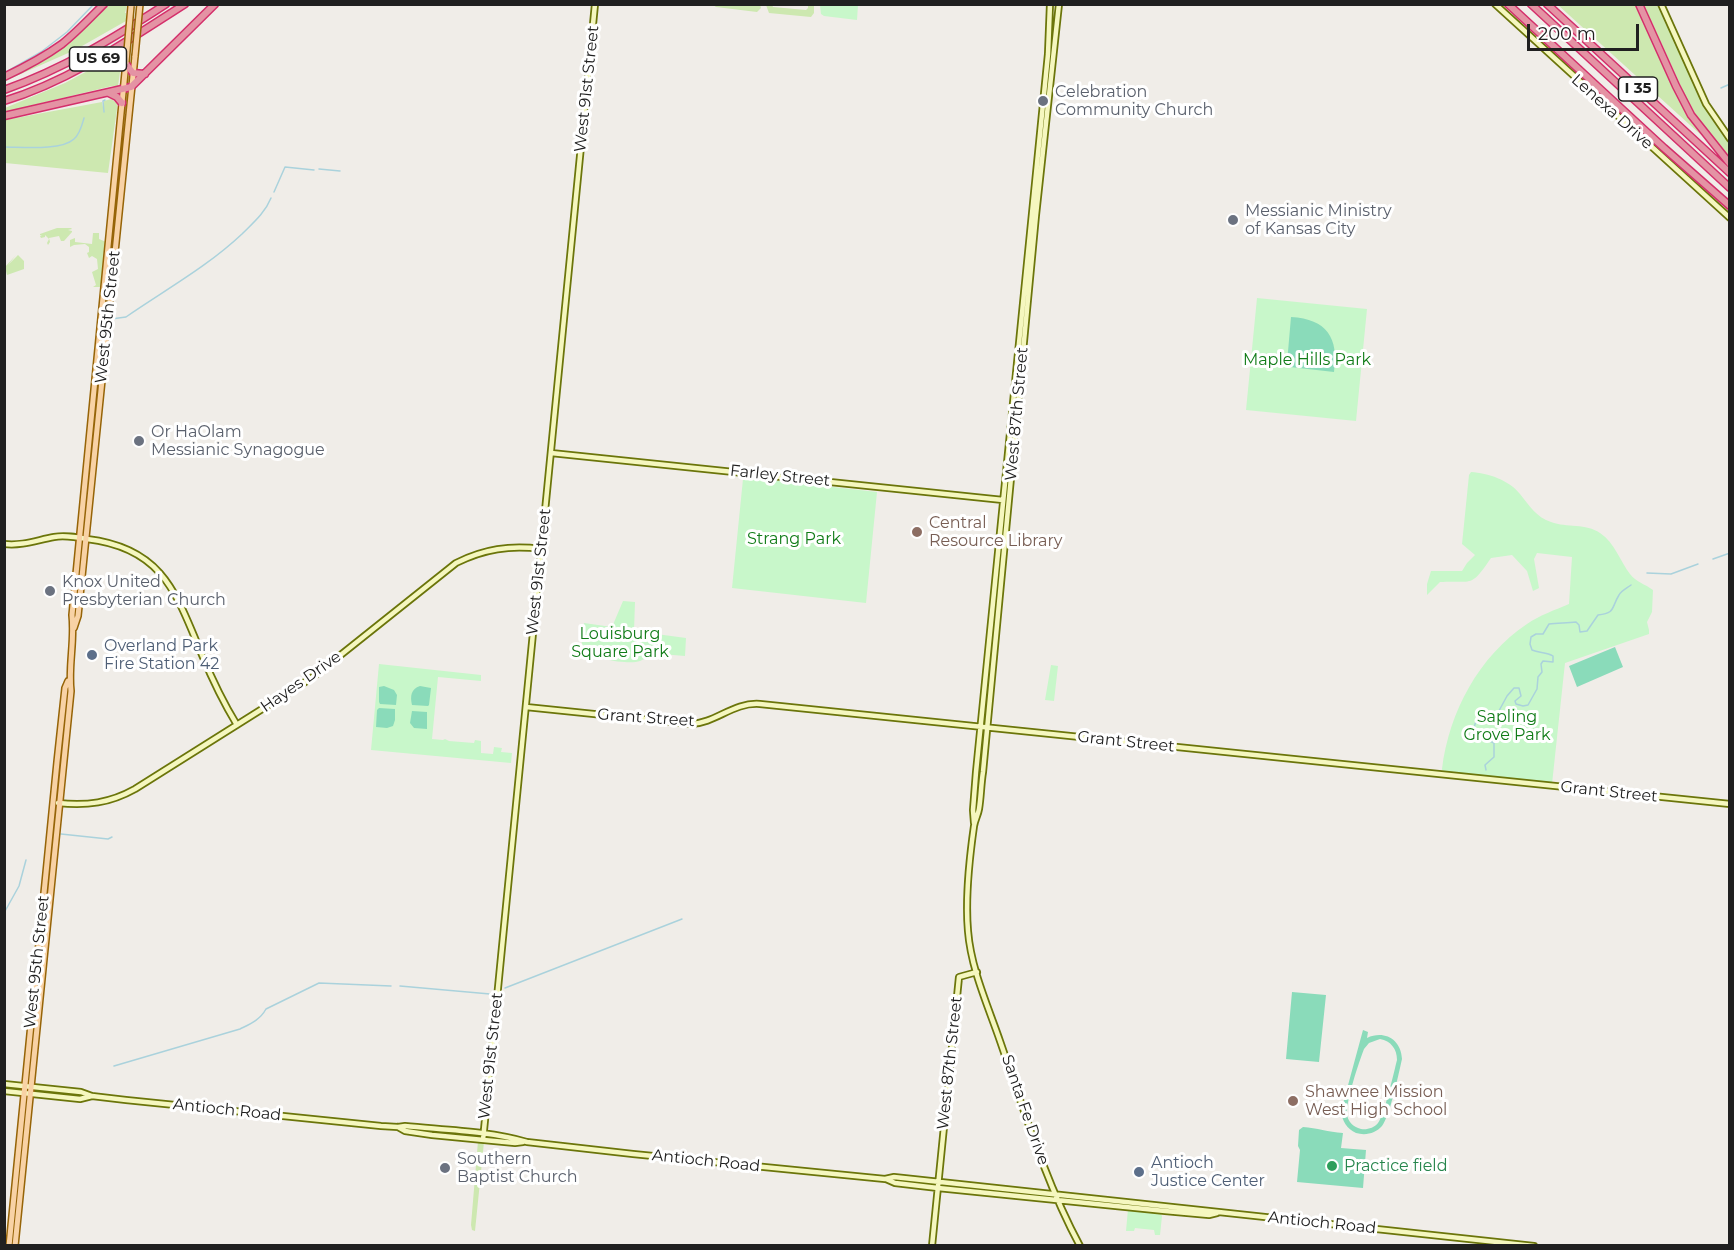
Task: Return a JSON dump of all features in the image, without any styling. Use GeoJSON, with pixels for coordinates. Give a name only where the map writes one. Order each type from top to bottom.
{"type":"FeatureCollection","features":[{"type":"Feature","properties":{"kind":"highway"},"geometry":{"type":"LineString","coordinates":[[4,77],[32,63],[64,42],[104,4]]}},
{"type":"Feature","properties":{"kind":"highway","name":"US 69"},"geometry":{"type":"LineString","coordinates":[[4,90],[71,62],[166,4]]}},
{"type":"Feature","properties":{"kind":"highway","name":"US 69"},"geometry":{"type":"LineString","coordinates":[[4,101],[51,83],[81,68],[120,46],[184,4]]}},
{"type":"Feature","properties":{"kind":"highway"},"geometry":{"type":"LineString","coordinates":[[4,116],[131,87],[215,4]]}},
{"type":"Feature","properties":{"kind":"highway"},"geometry":{"type":"LineString","coordinates":[[1508,4],[1730,206]]}},
{"type":"Feature","properties":{"kind":"highway","name":"I 35"},"geometry":{"type":"LineString","coordinates":[[1531,4],[1730,188]]}},
{"type":"Feature","properties":{"kind":"highway","name":"I 35"},"geometry":{"type":"LineString","coordinates":[[1547,4],[1730,173]]}},
{"type":"Feature","properties":{"kind":"highway"},"geometry":{"type":"LineString","coordinates":[[1639,4],[1691,115],[1730,164]]}},
{"type":"Feature","properties":{"kind":"highway"},"geometry":{"type":"LineString","coordinates":[[126,63],[133,73],[145,74]]}},
{"type":"Feature","properties":{"kind":"highway"},"geometry":{"type":"LineString","coordinates":[[108,93],[117,97],[122,103]]}},
{"type":"Feature","properties":{"kind":"main road","name":"West 95th Street"},"geometry":{"type":"LineString","coordinates":[[103,332],[140,4]]}},
{"type":"Feature","properties":{"kind":"main road","name":"West 95th Street"},"geometry":{"type":"LineString","coordinates":[[15,1245],[56,802],[63,702],[69,679],[74,629],[72,615],[83,538],[131,5]]}},
{"type":"Feature","properties":{"kind":"main road","name":"West 95th Street"},"geometry":{"type":"LineString","coordinates":[[9,1245],[28,1090]]}},
{"type":"Feature","properties":{"kind":"street","name":"West 91st Street"},"geometry":{"type":"LineString","coordinates":[[483,1137],[595,4]]}},
{"type":"Feature","properties":{"kind":"street","name":"West 87th Street"},"geometry":{"type":"LineString","coordinates":[[974,823],[972,810],[1048,54],[1050,4]]}},
{"type":"Feature","properties":{"kind":"street","name":"West 87th Street"},"geometry":{"type":"LineString","coordinates":[[932,1245],[959,977],[977,972],[970,945],[968,892],[974,823],[979,808],[1037,204],[1059,4]]}},
{"type":"Feature","properties":{"kind":"street","name":"Lenexa Drive"},"geometry":{"type":"LineString","coordinates":[[1495,4],[1730,218]]}},
{"type":"Feature","properties":{"kind":"street"},"geometry":{"type":"LineString","coordinates":[[1661,4],[1706,104],[1730,139]]}},
{"type":"Feature","properties":{"kind":"street","name":"Farley Street"},"geometry":{"type":"LineString","coordinates":[[551,453],[1009,500]]}},
{"type":"Feature","properties":{"kind":"street"},"geometry":{"type":"LineString","coordinates":[[4,544],[29,544],[60,537],[83,538],[125,548],[146,560],[165,578],[180,600],[214,682],[237,725]]}},
{"type":"Feature","properties":{"kind":"street","name":"Hayes Drive"},"geometry":{"type":"LineString","coordinates":[[56,802],[86,805],[106,802],[135,789],[313,677],[456,563],[498,548],[541,549]]}},
{"type":"Feature","properties":{"kind":"street","name":"Grant Street"},"geometry":{"type":"LineString","coordinates":[[526,707],[691,724],[703,722],[737,706],[752,703],[1730,804]]}},
{"type":"Feature","properties":{"kind":"street","name":"Santa Fe Drive"},"geometry":{"type":"LineString","coordinates":[[977,972],[1054,1194],[1080,1245]]}},
{"type":"Feature","properties":{"kind":"street","name":"Antioch Road"},"geometry":{"type":"LineString","coordinates":[[4,1084],[28,1090]]}},
{"type":"Feature","properties":{"kind":"street","name":"Antioch Road"},"geometry":{"type":"LineString","coordinates":[[4,1091],[81,1092],[92,1096],[405,1126],[633,1154],[885,1179],[895,1183],[938,1188],[1209,1215],[1217,1213]]}},
{"type":"Feature","properties":{"kind":"street","name":"Antioch Road"},"geometry":{"type":"LineString","coordinates":[[885,1179],[894,1177],[1534,1245]]}},
{"type":"Feature","properties":{"kind":"green space"},"geometry":{"type":"Polygon","coordinates":[[[109,5],[127,5],[126,21],[75,50],[5,81],[4,79],[62,47],[109,5]]]}},
{"type":"Feature","properties":{"kind":"green space"},"geometry":{"type":"Polygon","coordinates":[[[713,5],[760,5],[761,8],[757,12],[713,5]]]}},
{"type":"Feature","properties":{"kind":"green space"},"geometry":{"type":"Polygon","coordinates":[[[766,5],[806,10],[808,5],[814,5],[814,13],[811,17],[769,13],[766,5]]]}},
{"type":"Feature","properties":{"kind":"green space"},"geometry":{"type":"Polygon","coordinates":[[[820,5],[858,5],[857,20],[824,16],[821,14],[820,5]]]}},
{"type":"Feature","properties":{"kind":"green space"},"geometry":{"type":"Polygon","coordinates":[[[1558,5],[1635,5],[1701,135],[1558,5]]]}},
{"type":"Feature","properties":{"kind":"green space"},"geometry":{"type":"Polygon","coordinates":[[[1644,5],[1657,5],[1709,115],[1729,144],[1729,156],[1703,126],[1688,102],[1644,5]]]}},
{"type":"Feature","properties":{"kind":"green space"},"geometry":{"type":"Polygon","coordinates":[[[123,52],[118,86],[5,112],[5,108],[65,83],[123,52]]]}},
{"type":"Feature","properties":{"kind":"green space"},"geometry":{"type":"Polygon","coordinates":[[[111,99],[117,103],[117,109],[108,173],[5,163],[5,120],[102,102],[104,112],[104,101],[111,99]]]}},
{"type":"Feature","properties":{"kind":"green space"},"geometry":{"type":"Polygon","coordinates":[[[57,228],[71,228],[68,230],[72,232],[64,241],[61,241],[59,236],[49,238],[50,242],[48,245],[49,239],[45,235],[41,238],[40,234],[57,228]]]}},
{"type":"Feature","properties":{"kind":"green space"},"geometry":{"type":"Polygon","coordinates":[[[93,233],[99,233],[99,239],[106,242],[101,287],[93,287],[96,285],[92,272],[98,269],[97,259],[92,256],[89,258],[87,253],[89,247],[85,244],[70,247],[70,240],[75,238],[75,242],[92,244],[93,233]]]}},
{"type":"Feature","properties":{"kind":"green space"},"geometry":{"type":"Polygon","coordinates":[[[16,255],[8,265],[18,255],[24,261],[24,269],[7,275],[5,267],[16,255]]]}},
{"type":"Feature","properties":{"kind":"green space","name":"Maple Hills Park"},"geometry":{"type":"Polygon","coordinates":[[[1257,298],[1367,309],[1356,421],[1246,410],[1257,298]]]}},
{"type":"Feature","properties":{"kind":"green space"},"geometry":{"type":"Polygon","coordinates":[[[1291,317],[1314,322],[1328,332],[1334,349],[1334,372],[1290,367],[1287,363],[1291,317]]]}},
{"type":"Feature","properties":{"kind":"green space","name":"Sapling Grove Park"},"geometry":{"type":"Polygon","coordinates":[[[1471,472],[1504,481],[1546,520],[1557,524],[1589,528],[1600,533],[1613,547],[1632,577],[1653,590],[1652,612],[1647,622],[1649,634],[1565,663],[1552,784],[1443,772],[1442,769],[1451,727],[1459,707],[1469,687],[1494,652],[1527,624],[1569,604],[1572,557],[1537,553],[1534,559],[1539,588],[1533,591],[1527,571],[1512,555],[1491,558],[1479,575],[1470,581],[1440,582],[1427,595],[1427,584],[1431,571],[1462,571],[1475,555],[1462,544],[1471,472]]]}},
{"type":"Feature","properties":{"kind":"green space","name":"Strang Park"},"geometry":{"type":"Polygon","coordinates":[[[745,477],[877,492],[866,603],[732,588],[745,477]]]}},
{"type":"Feature","properties":{"kind":"green space","name":"Louisburg Square Park"},"geometry":{"type":"Polygon","coordinates":[[[623,601],[635,602],[634,631],[686,638],[685,656],[661,654],[660,650],[654,647],[642,660],[620,662],[603,659],[585,651],[582,641],[584,623],[612,627],[623,601]]]}},
{"type":"Feature","properties":{"kind":"green space"},"geometry":{"type":"Polygon","coordinates":[[[1615,647],[1623,667],[1577,687],[1569,666],[1615,647]]]}},
{"type":"Feature","properties":{"kind":"green space"},"geometry":{"type":"Polygon","coordinates":[[[379,664],[481,675],[481,681],[438,677],[432,739],[474,743],[475,740],[481,741],[481,753],[493,754],[494,747],[502,748],[501,752],[512,753],[511,763],[371,750],[379,664]]]}},
{"type":"Feature","properties":{"kind":"green space"},"geometry":{"type":"Polygon","coordinates":[[[1051,665],[1058,666],[1054,701],[1045,700],[1051,665]]]}},
{"type":"Feature","properties":{"kind":"green space"},"geometry":{"type":"Polygon","coordinates":[[[384,686],[394,690],[397,695],[396,705],[380,704],[379,687],[384,686]]]}},
{"type":"Feature","properties":{"kind":"green space"},"geometry":{"type":"Polygon","coordinates":[[[420,686],[431,688],[428,706],[412,705],[412,693],[420,686]]]}},
{"type":"Feature","properties":{"kind":"green space"},"geometry":{"type":"Polygon","coordinates":[[[379,708],[395,709],[393,726],[376,727],[379,708]]]}},
{"type":"Feature","properties":{"kind":"green space"},"geometry":{"type":"Polygon","coordinates":[[[412,711],[427,712],[427,729],[414,728],[410,723],[412,711]]]}},
{"type":"Feature","properties":{"kind":"green space"},"geometry":{"type":"Polygon","coordinates":[[[1292,992],[1326,995],[1319,1062],[1286,1059],[1292,992]]]}},
{"type":"Feature","properties":{"kind":"green space"},"geometry":{"type":"Polygon","coordinates":[[[1363,1030],[1368,1032],[1367,1038],[1380,1035],[1391,1038],[1398,1046],[1402,1059],[1391,1104],[1382,1126],[1370,1133],[1356,1133],[1346,1124],[1341,1111],[1363,1030]],[[1380,1039],[1369,1043],[1364,1049],[1347,1107],[1348,1119],[1355,1127],[1361,1129],[1370,1128],[1378,1123],[1397,1060],[1393,1046],[1380,1039]]]}},
{"type":"Feature","properties":{"kind":"green space","name":"Practice field"},"geometry":{"type":"Polygon","coordinates":[[[1303,1127],[1343,1133],[1341,1148],[1366,1150],[1363,1188],[1297,1182],[1299,1130],[1303,1127]]]}},
{"type":"Feature","properties":{"kind":"green space"},"geometry":{"type":"Polygon","coordinates":[[[478,1141],[484,1142],[475,1231],[472,1230],[471,1225],[478,1141]]]}},
{"type":"Feature","properties":{"kind":"green space"},"geometry":{"type":"Polygon","coordinates":[[[1128,1209],[1160,1213],[1162,1216],[1160,1235],[1155,1235],[1154,1230],[1135,1228],[1134,1231],[1126,1231],[1128,1209]]]}},
{"type":"Feature","properties":{"kind":"waterway"},"geometry":{"type":"LineString","coordinates":[[6,72],[41,52],[67,32],[94,4]]}},
{"type":"Feature","properties":{"kind":"waterway"},"geometry":{"type":"LineString","coordinates":[[1721,88],[1730,84]]}},
{"type":"Feature","properties":{"kind":"waterway"},"geometry":{"type":"LineString","coordinates":[[104,112],[103,101],[105,100]]}},
{"type":"Feature","properties":{"kind":"waterway"},"geometry":{"type":"LineString","coordinates":[[4,147],[41,148],[68,143],[78,135],[84,118]]}},
{"type":"Feature","properties":{"kind":"waterway"},"geometry":{"type":"LineString","coordinates":[[274,192],[285,167],[314,170]]}},
{"type":"Feature","properties":{"kind":"waterway"},"geometry":{"type":"LineString","coordinates":[[319,169],[340,171]]}},
{"type":"Feature","properties":{"kind":"waterway"},"geometry":{"type":"LineString","coordinates":[[111,319],[126,317],[215,257],[254,222],[271,198]]}},
{"type":"Feature","properties":{"kind":"waterway"},"geometry":{"type":"LineString","coordinates":[[1713,559],[1730,553]]}},
{"type":"Feature","properties":{"kind":"waterway"},"geometry":{"type":"LineString","coordinates":[[1647,573],[1671,574],[1698,564]]}},
{"type":"Feature","properties":{"kind":"waterway"},"geometry":{"type":"LineString","coordinates":[[1486,770],[1485,765],[1494,757],[1494,743],[1479,738],[1474,731],[1475,724],[1486,714],[1490,720],[1494,720],[1514,688],[1519,688],[1521,696],[1515,701],[1516,704],[1528,705],[1537,689],[1538,677],[1542,672],[1541,664],[1543,661],[1553,662],[1553,656],[1532,650],[1531,637],[1543,634],[1549,624],[1576,622],[1580,632],[1587,631],[1598,615],[1610,611],[1620,594],[1631,585]]}},
{"type":"Feature","properties":{"kind":"waterway"},"geometry":{"type":"LineString","coordinates":[[61,834],[108,839],[112,837]]}},
{"type":"Feature","properties":{"kind":"waterway"},"geometry":{"type":"LineString","coordinates":[[4,913],[19,886],[26,860]]}},
{"type":"Feature","properties":{"kind":"waterway"},"geometry":{"type":"LineString","coordinates":[[505,988],[682,919]]}},
{"type":"Feature","properties":{"kind":"waterway"},"geometry":{"type":"LineString","coordinates":[[114,1066],[240,1029],[258,1019],[266,1009],[319,983],[391,986]]}},
{"type":"Feature","properties":{"kind":"waterway"},"geometry":{"type":"LineString","coordinates":[[400,986],[490,994]]}},
{"type":"Feature","properties":{"kind":"place","name":"Celebration Community Church"},"geometry":{"type":"Point","coordinates":[1043,101]}},
{"type":"Feature","properties":{"kind":"place","name":"Messianic Ministry of Kansas City"},"geometry":{"type":"Point","coordinates":[1233,220]}},
{"type":"Feature","properties":{"kind":"place","name":"Or HaOlam Messianic Synagogue"},"geometry":{"type":"Point","coordinates":[139,441]}},
{"type":"Feature","properties":{"kind":"place","name":"Central Resource Library"},"geometry":{"type":"Point","coordinates":[917,532]}},
{"type":"Feature","properties":{"kind":"place","name":"Knox United Presbyterian Church"},"geometry":{"type":"Point","coordinates":[50,591]}},
{"type":"Feature","properties":{"kind":"place","name":"Overland Park Fire Station 42"},"geometry":{"type":"Point","coordinates":[92,655]}},
{"type":"Feature","properties":{"kind":"place","name":"Shawnee Mission West High School"},"geometry":{"type":"Point","coordinates":[1293,1101]}},
{"type":"Feature","properties":{"kind":"place","name":"Practice field"},"geometry":{"type":"Point","coordinates":[1332,1166]}},
{"type":"Feature","properties":{"kind":"place","name":"Southern Baptist Church"},"geometry":{"type":"Point","coordinates":[445,1168]}},
{"type":"Feature","properties":{"kind":"place","name":"Antioch Justice Center"},"geometry":{"type":"Point","coordinates":[1139,1172]}}]}
